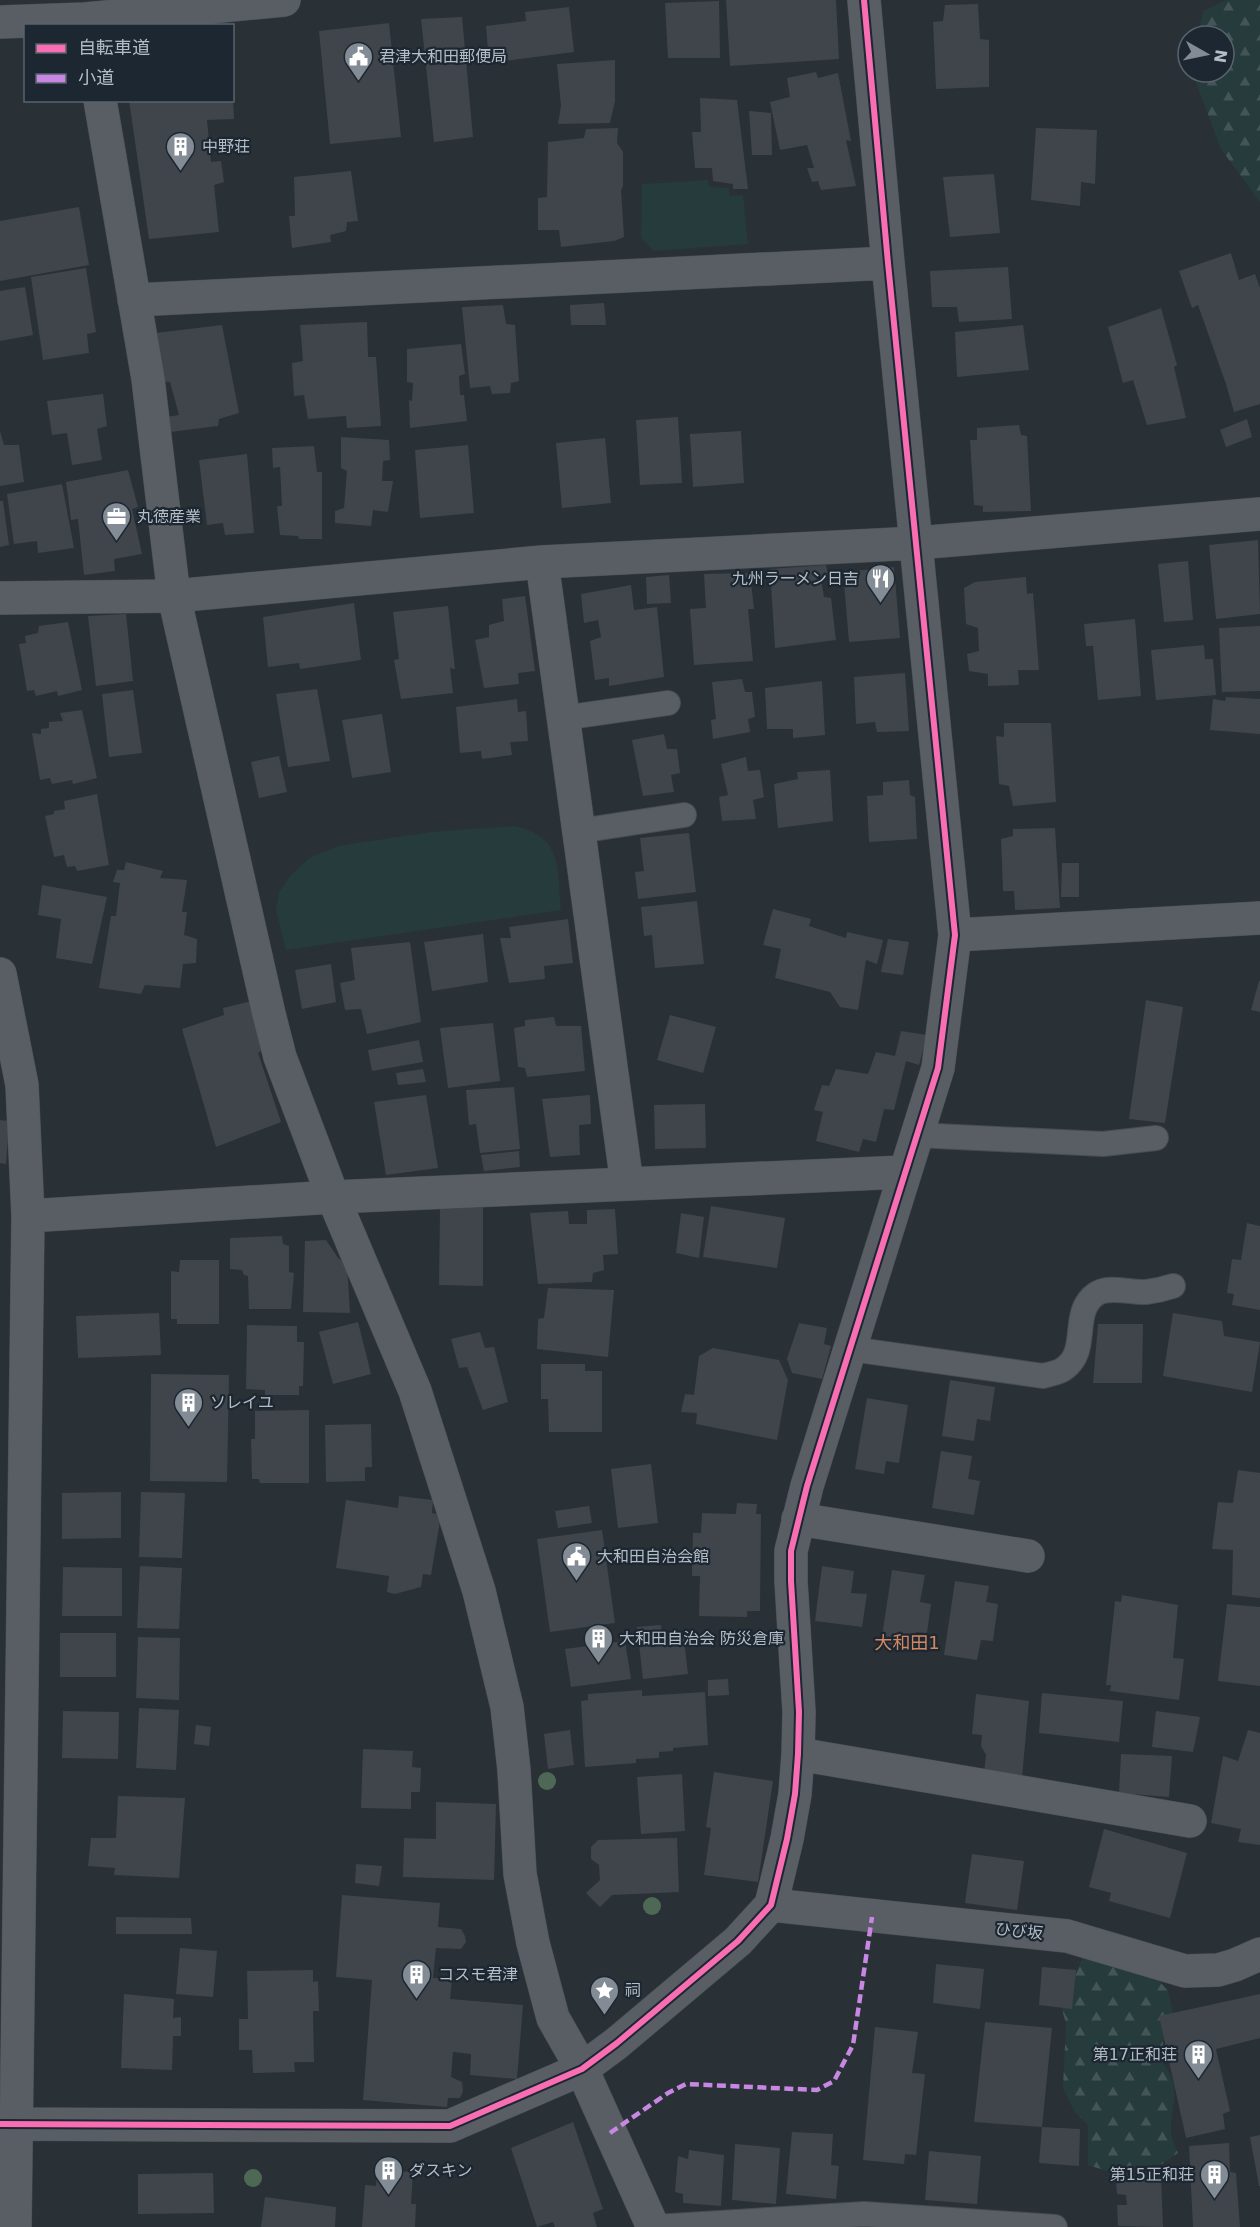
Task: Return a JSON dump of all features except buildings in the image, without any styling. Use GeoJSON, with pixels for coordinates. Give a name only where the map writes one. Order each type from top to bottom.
{"type":"FeatureCollection","features":[{"type":"Feature","properties":{"kind":"street"},"geometry":{"type":"LineString","coordinates":[[0,22],[284,0]]}},
{"type":"Feature","properties":{"kind":"street"},"geometry":{"type":"LineString","coordinates":[[8,2124],[450,2126],[582,2069],[617,2043],[738,1941],[771,1905],[787,1839],[795,1794],[798,1754],[799,1712],[791,1551],[798,1520],[938,1068],[955,935],[864,0]]}},
{"type":"Feature","properties":{"kind":"street"},"geometry":{"type":"LineString","coordinates":[[100,102],[148,379],[174,596],[280,1057],[333,1197],[415,1391],[479,1591],[507,1707],[514,1770],[520,1874],[533,1943],[553,2018],[582,2069],[654,2227]]}},
{"type":"Feature","properties":{"kind":"street"},"geometry":{"type":"LineString","coordinates":[[135,300],[888,263]]}},
{"type":"Feature","properties":{"kind":"street"},"geometry":{"type":"LineString","coordinates":[[0,598],[174,596],[542,562],[917,543],[1260,514]]}},
{"type":"Feature","properties":{"kind":"street"},"geometry":{"type":"LineString","coordinates":[[542,562],[627,1184]]}},
{"type":"Feature","properties":{"kind":"street"},"geometry":{"type":"LineString","coordinates":[[955,935],[1260,918]]}},
{"type":"Feature","properties":{"kind":"street"},"geometry":{"type":"LineString","coordinates":[[0,974],[11,1085],[28,1216],[8,2124],[15,2227]]}},
{"type":"Feature","properties":{"kind":"street"},"geometry":{"type":"LineString","coordinates":[[28,1216],[333,1197],[904,1172]]}},
{"type":"Feature","properties":{"kind":"street"},"geometry":{"type":"LineString","coordinates":[[798,1520],[1028,1556]]}},
{"type":"Feature","properties":{"kind":"street"},"geometry":{"type":"LineString","coordinates":[[798,1754],[1190,1821]]}},
{"type":"Feature","properties":{"kind":"street","name":"ひび坂"},"geometry":{"type":"LineString","coordinates":[[771,1905],[1067,1936],[1185,1971],[1218,1970],[1260,1954]]}},
{"type":"Feature","properties":{"kind":"lane"},"geometry":{"type":"LineString","coordinates":[[564,718],[668,703]]}},
{"type":"Feature","properties":{"kind":"lane"},"geometry":{"type":"LineString","coordinates":[[579,831],[684,815]]}},
{"type":"Feature","properties":{"kind":"lane"},"geometry":{"type":"LineString","coordinates":[[916,1135],[1103,1144],[1156,1138]]}},
{"type":"Feature","properties":{"kind":"lane"},"geometry":{"type":"LineString","coordinates":[[851,1349],[1043,1376],[1063,1370],[1074,1360],[1079,1342],[1081,1315],[1085,1305],[1097,1293],[1112,1290],[1143,1292],[1173,1286]]}},
{"type":"Feature","properties":{"kind":"lane"},"geometry":{"type":"LineString","coordinates":[[654,2227],[864,2214],[1055,2227]]}},
{"type":"Feature","properties":{"kind":"green space"},"geometry":{"type":"Polygon","coordinates":[[[1227,0],[1260,0],[1260,202],[1221,149],[1197,84],[1236,84],[1236,24],[1200,24],[1203,11],[1227,0]]]}},
{"type":"Feature","properties":{"kind":"green space"},"geometry":{"type":"Polygon","coordinates":[[[708,180],[709,187],[729,188],[730,196],[743,195],[748,244],[654,251],[641,238],[642,184],[708,180]]]}},
{"type":"Feature","properties":{"kind":"green space"},"geometry":{"type":"Polygon","coordinates":[[[514,826],[530,831],[550,846],[558,868],[561,910],[286,950],[276,910],[279,892],[290,876],[309,858],[338,846],[431,832],[514,826]]]}},
{"type":"Feature","properties":{"kind":"green space"},"geometry":{"type":"Polygon","coordinates":[[[1101,1957],[1154,1975],[1168,1991],[1173,2013],[1164,2034],[1161,2061],[1168,2070],[1174,2087],[1171,2133],[1178,2153],[1162,2164],[1107,2171],[1088,2165],[1088,2125],[1074,2111],[1063,2088],[1066,2024],[1062,2009],[1082,1959],[1101,1957]]]}},
{"type":"Feature","properties":{"kind":"marked path"},"geometry":{"type":"LineString","coordinates":[[610,2133],[668,2093],[686,2084],[817,2090],[834,2081],[853,2045],[872,1917]]}},
{"type":"Feature","properties":{"kind":"cycle path"},"geometry":{"type":"LineString","coordinates":[[0,2124],[450,2126],[582,2069],[617,2043],[738,1941],[771,1905],[787,1839],[795,1794],[798,1754],[799,1712],[791,1551],[807,1486],[938,1068],[955,935],[864,0]]}},
{"type":"Feature","properties":{"kind":"place","name":"君津大和田郵便局"},"geometry":{"type":"Point","coordinates":[358,82]}},
{"type":"Feature","properties":{"kind":"place","name":"中野荘"},"geometry":{"type":"Point","coordinates":[181,172]}},
{"type":"Feature","properties":{"kind":"place","name":"丸徳産業"},"geometry":{"type":"Point","coordinates":[116,542]}},
{"type":"Feature","properties":{"kind":"place","name":"九州ラーメン日吉"},"geometry":{"type":"Point","coordinates":[880,604]}},
{"type":"Feature","properties":{"kind":"place","name":"ソレイユ"},"geometry":{"type":"Point","coordinates":[189,1428]}},
{"type":"Feature","properties":{"kind":"place","name":"大和田自治会館"},"geometry":{"type":"Point","coordinates":[576,1582]}},
{"type":"Feature","properties":{"kind":"place","name":"大和田自治会 防災倉庫"},"geometry":{"type":"Point","coordinates":[598,1664]}},
{"type":"Feature","properties":{"kind":"place","name":"コスモ君津"},"geometry":{"type":"Point","coordinates":[417,2000]}},
{"type":"Feature","properties":{"kind":"place","name":"祠"},"geometry":{"type":"Point","coordinates":[604,2016]}},
{"type":"Feature","properties":{"kind":"place","name":"第17正和荘"},"geometry":{"type":"Point","coordinates":[1198,2080]}},
{"type":"Feature","properties":{"kind":"place","name":"ダスキン"},"geometry":{"type":"Point","coordinates":[388,2196]}},
{"type":"Feature","properties":{"kind":"place","name":"第15正和荘"},"geometry":{"type":"Point","coordinates":[1215,2200]}},
{"type":"Feature","properties":{"kind":"district","name":"大和田1"},"geometry":{"type":"Point","coordinates":[907,1642]}}]}
